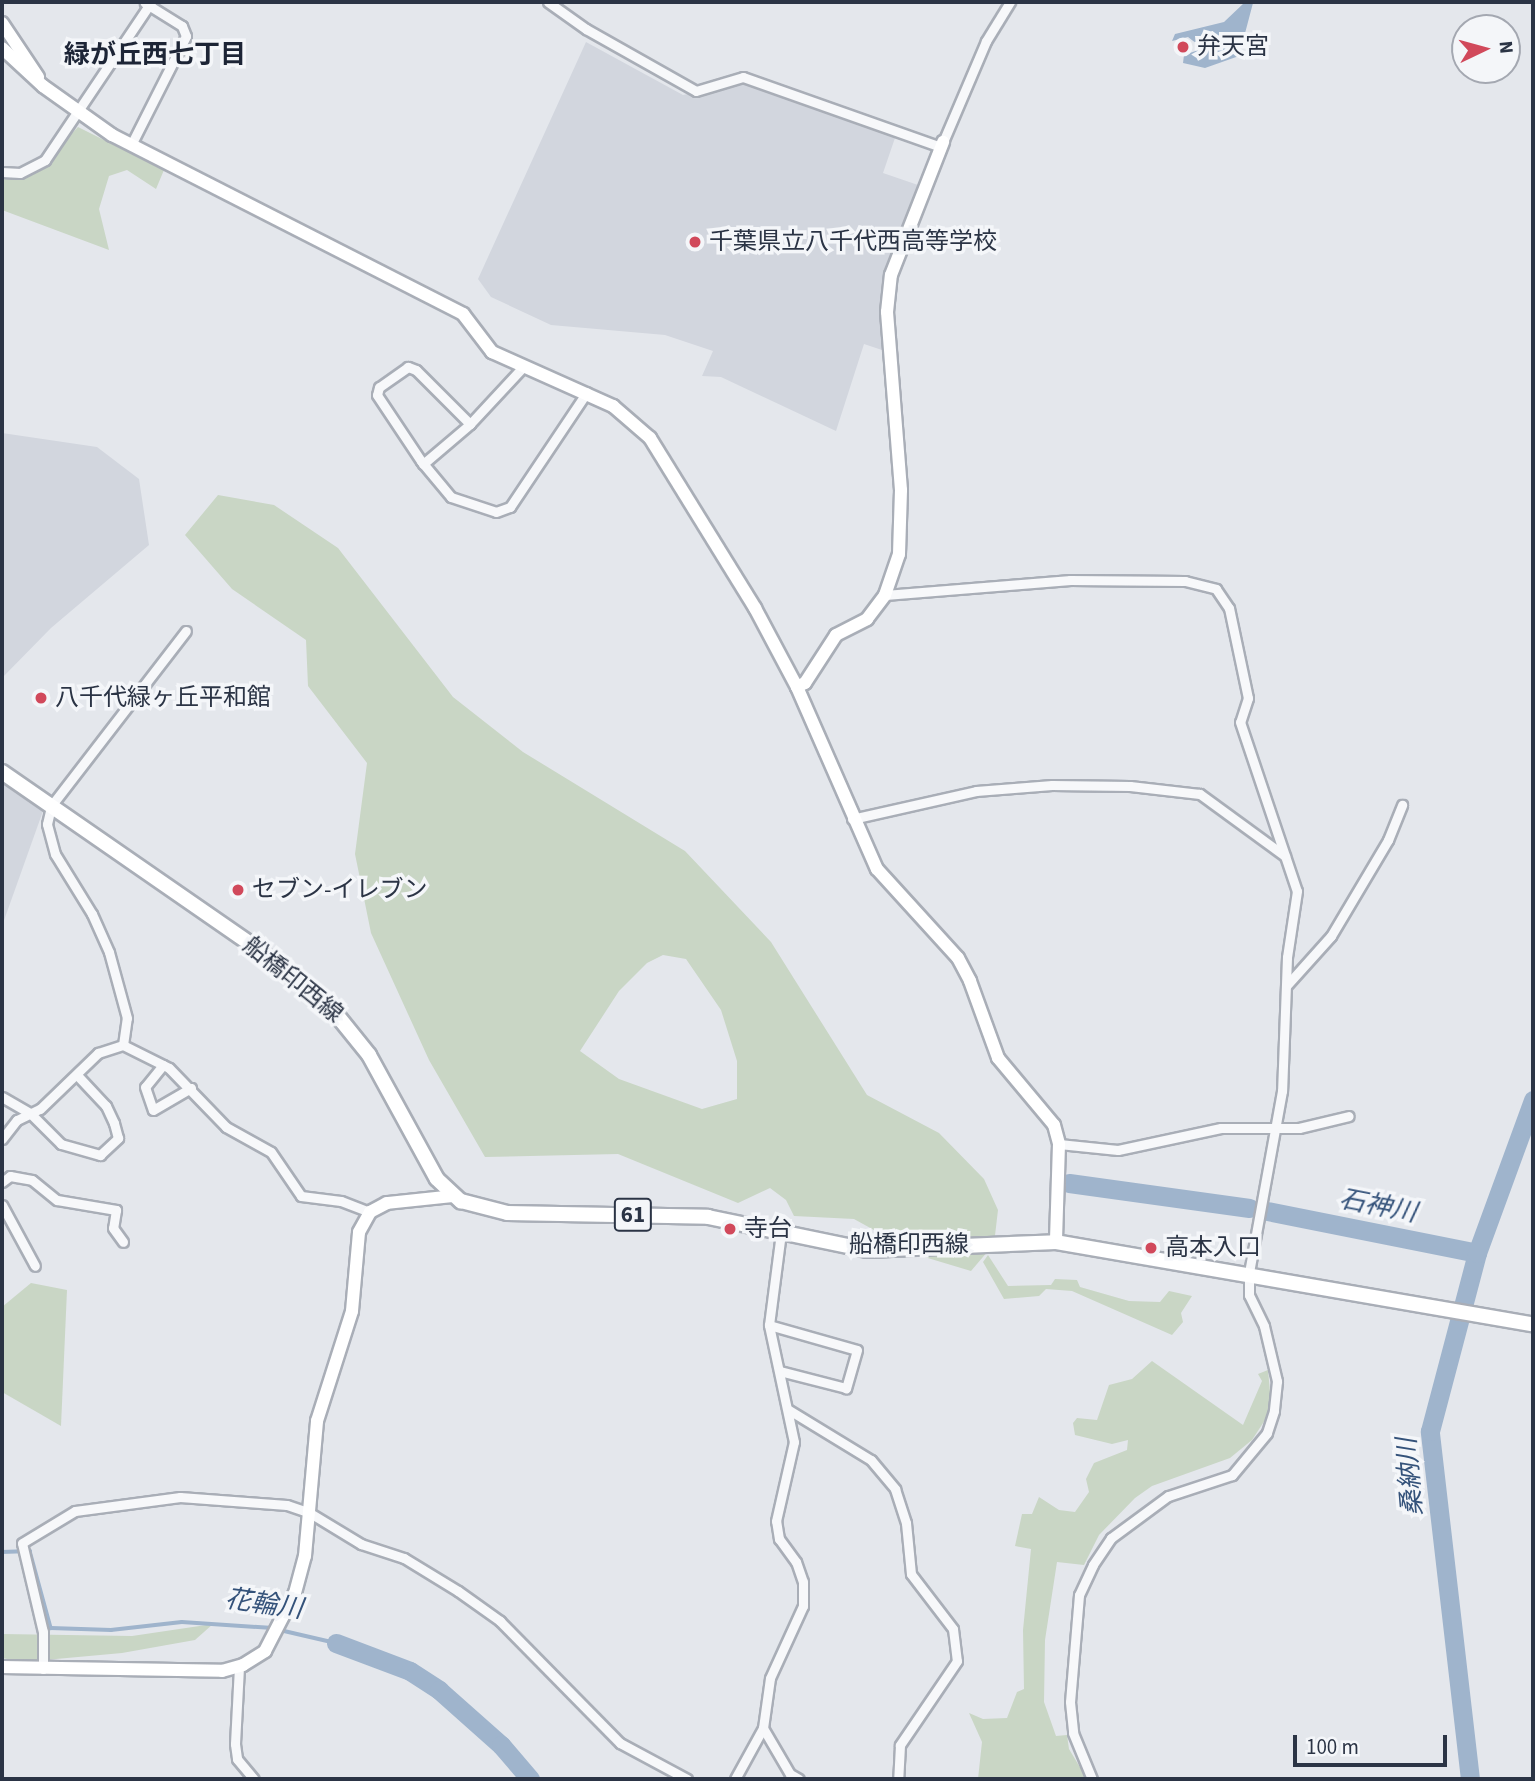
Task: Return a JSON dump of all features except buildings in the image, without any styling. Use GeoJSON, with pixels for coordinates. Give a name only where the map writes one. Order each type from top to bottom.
{"type":"FeatureCollection","features":[{"type":"Feature","properties":{"kind":"main road","name":"船橋印西線"},"geometry":{"type":"LineString","coordinates":[[2,772],[255,947],[332,1009],[369,1055],[438,1179],[454,1196],[507,1213],[685,1215],[867,1250],[1056,1242],[1249,1273],[1533,1324]]}},
{"type":"Feature","properties":{"kind":"street"},"geometry":{"type":"LineString","coordinates":[[548,2],[586,29],[696,91],[724,80],[753,79],[942,145]]}},
{"type":"Feature","properties":{"kind":"street"},"geometry":{"type":"LineString","coordinates":[[797,687],[805,683],[828,644],[867,619],[885,595],[899,554],[901,491],[889,354],[891,275],[986,41],[1010,2]]}},
{"type":"Feature","properties":{"kind":"street"},"geometry":{"type":"LineString","coordinates":[[2,172],[34,168],[79,114],[147,3],[182,26],[186,36],[131,145]]}},
{"type":"Feature","properties":{"kind":"street"},"geometry":{"type":"LineString","coordinates":[[2,23],[43,86]]}},
{"type":"Feature","properties":{"kind":"street"},"geometry":{"type":"LineString","coordinates":[[2,48],[43,86],[79,114],[131,145],[463,314],[492,352],[587,392],[635,422],[661,452],[797,687],[835,770],[852,819],[877,869],[958,958],[970,981],[998,1058],[1054,1125],[1059,1144],[1056,1242]]}},
{"type":"Feature","properties":{"kind":"street"},"geometry":{"type":"LineString","coordinates":[[423,464],[470,424],[523,367]]}},
{"type":"Feature","properties":{"kind":"street"},"geometry":{"type":"LineString","coordinates":[[470,424],[416,370],[408,368],[379,387],[377,395],[423,464],[450,497],[496,512],[510,507],[587,392]]}},
{"type":"Feature","properties":{"kind":"street"},"geometry":{"type":"LineString","coordinates":[[885,595],[1070,580],[1185,581],[1216,589],[1230,608],[1248,698],[1240,722],[1286,856],[1298,903],[1287,985],[1282,1091],[1272,1129],[1249,1273],[1250,1295],[1264,1326],[1277,1381],[1267,1433],[1231,1475],[1168,1496],[1111,1538],[1079,1595],[1070,1702],[1073,1733],[1092,1779]]}},
{"type":"Feature","properties":{"kind":"street"},"geometry":{"type":"LineString","coordinates":[[123,1045],[127,1018],[120,986],[93,915],[52,846],[47,824],[51,806],[186,631]]}},
{"type":"Feature","properties":{"kind":"street"},"geometry":{"type":"LineString","coordinates":[[852,819],[976,791],[1052,785],[1130,786],[1200,794],[1286,856]]}},
{"type":"Feature","properties":{"kind":"street"},"geometry":{"type":"LineString","coordinates":[[1287,985],[1331,936],[1388,840],[1402,805]]}},
{"type":"Feature","properties":{"kind":"street"},"geometry":{"type":"LineString","coordinates":[[2,1139],[18,1120],[30,1114],[98,1054],[123,1045],[163,1065],[191,1088],[226,1127],[271,1152],[300,1196],[341,1201],[370,1212]]}},
{"type":"Feature","properties":{"kind":"street"},"geometry":{"type":"LineString","coordinates":[[163,1065],[145,1087],[153,1110],[191,1088]]}},
{"type":"Feature","properties":{"kind":"street"},"geometry":{"type":"LineString","coordinates":[[2,1097],[30,1114],[61,1144],[100,1155],[118,1138],[114,1123],[106,1106],[77,1075]]}},
{"type":"Feature","properties":{"kind":"street"},"geometry":{"type":"LineString","coordinates":[[1059,1144],[1118,1150],[1221,1128],[1272,1129],[1349,1116]]}},
{"type":"Feature","properties":{"kind":"street"},"geometry":{"type":"LineString","coordinates":[[2,1182],[10,1176],[32,1180],[57,1200],[116,1210],[113,1228],[123,1242]]}},
{"type":"Feature","properties":{"kind":"street"},"geometry":{"type":"LineString","coordinates":[[2,1667],[222,1671],[239,1667],[265,1651],[282,1625],[305,1556],[321,1398],[344,1344],[352,1311],[355,1253],[370,1212],[387,1203],[454,1196]]}},
{"type":"Feature","properties":{"kind":"street"},"geometry":{"type":"LineString","coordinates":[[2,1205],[34,1266]]}},
{"type":"Feature","properties":{"kind":"street"},"geometry":{"type":"LineString","coordinates":[[735,1779],[763,1728],[770,1678],[803,1606],[803,1581],[796,1562],[779,1539],[776,1521],[791,1462],[789,1410],[769,1325],[781,1233]]}},
{"type":"Feature","properties":{"kind":"street"},"geometry":{"type":"LineString","coordinates":[[769,1325],[856,1350],[846,1388],[780,1371]]}},
{"type":"Feature","properties":{"kind":"street"},"geometry":{"type":"LineString","coordinates":[[789,1410],[871,1460],[895,1489],[906,1523],[911,1574],[953,1629],[957,1661],[900,1745],[898,1779]]}},
{"type":"Feature","properties":{"kind":"street"},"geometry":{"type":"LineString","coordinates":[[43,1669],[43,1632],[22,1543],[75,1511],[180,1497],[287,1505],[310,1513],[361,1544],[404,1558],[458,1591],[500,1621],[620,1744],[687,1779]]}},
{"type":"Feature","properties":{"kind":"street"},"geometry":{"type":"LineString","coordinates":[[239,1667],[235,1744],[237,1759],[254,1779]]}},
{"type":"Feature","properties":{"kind":"street"},"geometry":{"type":"LineString","coordinates":[[763,1728],[790,1774],[799,1779]]}},
{"type":"Feature","properties":{"kind":"shaded area","name":"千葉県立八千代西高等学校"},"geometry":{"type":"Polygon","coordinates":[[[586,42],[683,95],[741,83],[768,87],[896,135],[883,173],[918,185],[885,276],[882,350],[864,344],[836,431],[721,377],[702,376],[713,351],[665,335],[551,325],[491,297],[478,279],[586,42]]]}},
{"type":"Feature","properties":{"kind":"shaded area"},"geometry":{"type":"Polygon","coordinates":[[[2,433],[97,447],[139,479],[149,545],[51,628],[2,678],[2,433]]]}},
{"type":"Feature","properties":{"kind":"shaded area"},"geometry":{"type":"Polygon","coordinates":[[[2,783],[43,811],[2,926],[2,783]]]}},
{"type":"Feature","properties":{"kind":"green space"},"geometry":{"type":"Polygon","coordinates":[[[78,127],[164,170],[156,189],[127,170],[109,176],[99,209],[109,250],[2,210],[2,176],[34,174],[78,127]]]}},
{"type":"Feature","properties":{"kind":"green space"},"geometry":{"type":"Polygon","coordinates":[[[218,495],[274,505],[338,548],[453,697],[523,752],[685,851],[771,942],[867,1095],[939,1133],[984,1179],[998,1210],[994,1244],[971,1271],[921,1256],[854,1219],[794,1216],[786,1200],[770,1188],[738,1203],[618,1154],[485,1157],[429,1060],[371,933],[355,854],[367,763],[308,686],[306,640],[232,589],[185,535],[218,495]],[[663,955],[647,963],[619,991],[580,1051],[619,1079],[702,1109],[737,1099],[737,1061],[721,1010],[686,959],[663,955]]]}},
{"type":"Feature","properties":{"kind":"green space"},"geometry":{"type":"Polygon","coordinates":[[[988,1255],[1008,1286],[1051,1285],[1055,1279],[1077,1280],[1080,1287],[1129,1301],[1160,1302],[1169,1291],[1192,1296],[1181,1313],[1183,1322],[1172,1335],[1072,1291],[1046,1289],[1039,1296],[1004,1299],[983,1262],[988,1255]]]}},
{"type":"Feature","properties":{"kind":"green space"},"geometry":{"type":"Polygon","coordinates":[[[31,1283],[67,1290],[61,1426],[2,1392],[2,1307],[31,1283]]]}},
{"type":"Feature","properties":{"kind":"green space"},"geometry":{"type":"Polygon","coordinates":[[[1152,1361],[1243,1425],[1262,1381],[1258,1374],[1268,1370],[1271,1402],[1265,1420],[1252,1440],[1230,1458],[1152,1486],[1135,1498],[1099,1535],[1084,1565],[1057,1562],[1045,1640],[1044,1702],[1056,1736],[1067,1735],[1069,1749],[1087,1779],[978,1779],[982,1742],[969,1713],[983,1719],[1007,1718],[1017,1692],[1024,1689],[1023,1630],[1031,1549],[1015,1546],[1022,1514],[1032,1514],[1039,1497],[1059,1510],[1075,1512],[1089,1492],[1086,1479],[1094,1463],[1127,1450],[1128,1440],[1112,1444],[1075,1435],[1073,1423],[1077,1418],[1097,1420],[1109,1385],[1132,1379],[1152,1361]]]}},
{"type":"Feature","properties":{"kind":"green space"},"geometry":{"type":"Polygon","coordinates":[[[213,1624],[195,1640],[122,1653],[23,1662],[2,1658],[2,1634],[132,1636],[213,1624]]]}},
{"type":"Feature","properties":{"kind":"water"},"geometry":{"type":"Polygon","coordinates":[[[1244,3],[1253,3],[1239,56],[1205,68],[1183,63],[1184,55],[1242,35],[1201,47],[1188,37],[1172,41],[1175,34],[1224,22],[1244,3]]]}},
{"type":"Feature","properties":{"kind":"waterway","name":"桑納川"},"geometry":{"type":"LineString","coordinates":[[1470,1779],[1430,1431],[1477,1253],[1533,1100]]}},
{"type":"Feature","properties":{"kind":"waterway","name":"石神川"},"geometry":{"type":"LineString","coordinates":[[1069,1183],[1249,1208]]}},
{"type":"Feature","properties":{"kind":"waterway","name":"石神川"},"geometry":{"type":"LineString","coordinates":[[1267,1211],[1477,1253]]}},
{"type":"Feature","properties":{"kind":"waterway","name":"花輪川"},"geometry":{"type":"LineString","coordinates":[[2,1552],[30,1551],[51,1628],[111,1630],[182,1622],[273,1628]]}},
{"type":"Feature","properties":{"kind":"waterway","name":"花輪川"},"geometry":{"type":"LineString","coordinates":[[280,1630],[336,1643]]}},
{"type":"Feature","properties":{"kind":"waterway","name":"花輪川"},"geometry":{"type":"LineString","coordinates":[[336,1643],[410,1671],[439,1690],[501,1745],[530,1779]]}},
{"type":"Feature","properties":{"kind":"place","name":"弁天宮"},"geometry":{"type":"Point","coordinates":[1183,47]}},
{"type":"Feature","properties":{"kind":"place","name":"千葉県立八千代西高等学校"},"geometry":{"type":"Point","coordinates":[695,242]}},
{"type":"Feature","properties":{"kind":"place","name":"八千代緑ヶ丘平和館"},"geometry":{"type":"Point","coordinates":[41,698]}},
{"type":"Feature","properties":{"kind":"place","name":"セブン-イレブン"},"geometry":{"type":"Point","coordinates":[238,890]}},
{"type":"Feature","properties":{"kind":"place","name":"寺台"},"geometry":{"type":"Point","coordinates":[730,1229]}},
{"type":"Feature","properties":{"kind":"place","name":"高本入口"},"geometry":{"type":"Point","coordinates":[1151,1248]}},
{"type":"Feature","properties":{"kind":"district","name":"緑が丘西七丁目"},"geometry":{"type":"Point","coordinates":[155,55]}}]}
